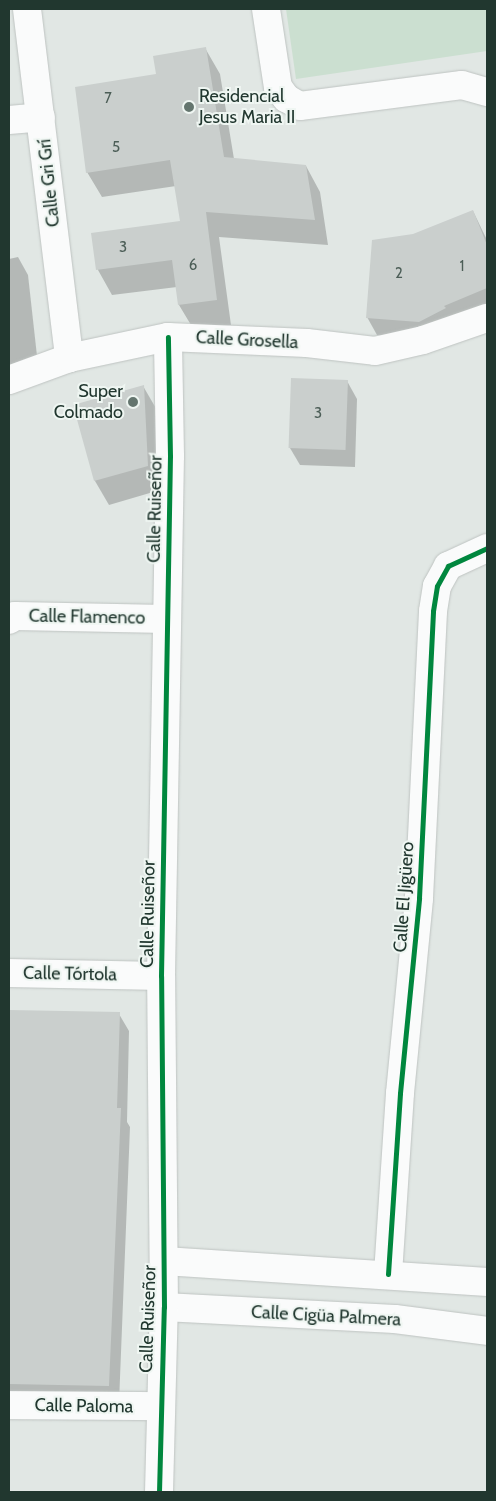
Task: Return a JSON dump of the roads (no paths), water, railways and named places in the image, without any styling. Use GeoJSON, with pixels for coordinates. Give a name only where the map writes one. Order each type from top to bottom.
{"type":"FeatureCollection","features":[{"type":"Feature","properties":{"kind":"street","name":"Calle Gri Grí"},"geometry":{"type":"LineString","coordinates":[[27,9],[42,117],[69,358]]}},
{"type":"Feature","properties":{"kind":"street"},"geometry":{"type":"LineString","coordinates":[[266,9],[278,86],[286,98],[300,106],[462,85],[487,92]]}},
{"type":"Feature","properties":{"kind":"street"},"geometry":{"type":"LineString","coordinates":[[9,120],[42,117]]}},
{"type":"Feature","properties":{"kind":"street","name":"Calle Grosella"},"geometry":{"type":"LineString","coordinates":[[9,380],[69,358],[168,337],[307,343],[375,351],[423,340],[487,318]]}},
{"type":"Feature","properties":{"kind":"street","name":"Calle Ruiseñor"},"geometry":{"type":"LineString","coordinates":[[159,1492],[159,1406],[164,1306],[161,976],[170,456],[168,337]]}},
{"type":"Feature","properties":{"kind":"street","name":"Calle El Jigüero"},"geometry":{"type":"LineString","coordinates":[[388,1274],[400,1093],[419,898],[433,611],[436,586],[448,566],[487,548]]}},
{"type":"Feature","properties":{"kind":"street","name":"Calle Flamenco"},"geometry":{"type":"LineString","coordinates":[[9,620],[15,616],[166,619]]}},
{"type":"Feature","properties":{"kind":"street","name":"Calle Tórtola"},"geometry":{"type":"LineString","coordinates":[[9,973],[161,976]]}},
{"type":"Feature","properties":{"kind":"street"},"geometry":{"type":"LineString","coordinates":[[164,1261],[388,1274],[487,1282]]}},
{"type":"Feature","properties":{"kind":"street","name":"Calle Cigüa Palmera"},"geometry":{"type":"LineString","coordinates":[[164,1306],[395,1319],[487,1331]]}},
{"type":"Feature","properties":{"kind":"street","name":"Calle Paloma"},"geometry":{"type":"LineString","coordinates":[[9,1405],[159,1406]]}},
{"type":"Feature","properties":{"kind":"place","name":"Residencial Jesus Maria II"},"geometry":{"type":"Point","coordinates":[189,107]}},
{"type":"Feature","properties":{"kind":"place","name":"Super Colmado"},"geometry":{"type":"Point","coordinates":[133,402]}}]}
